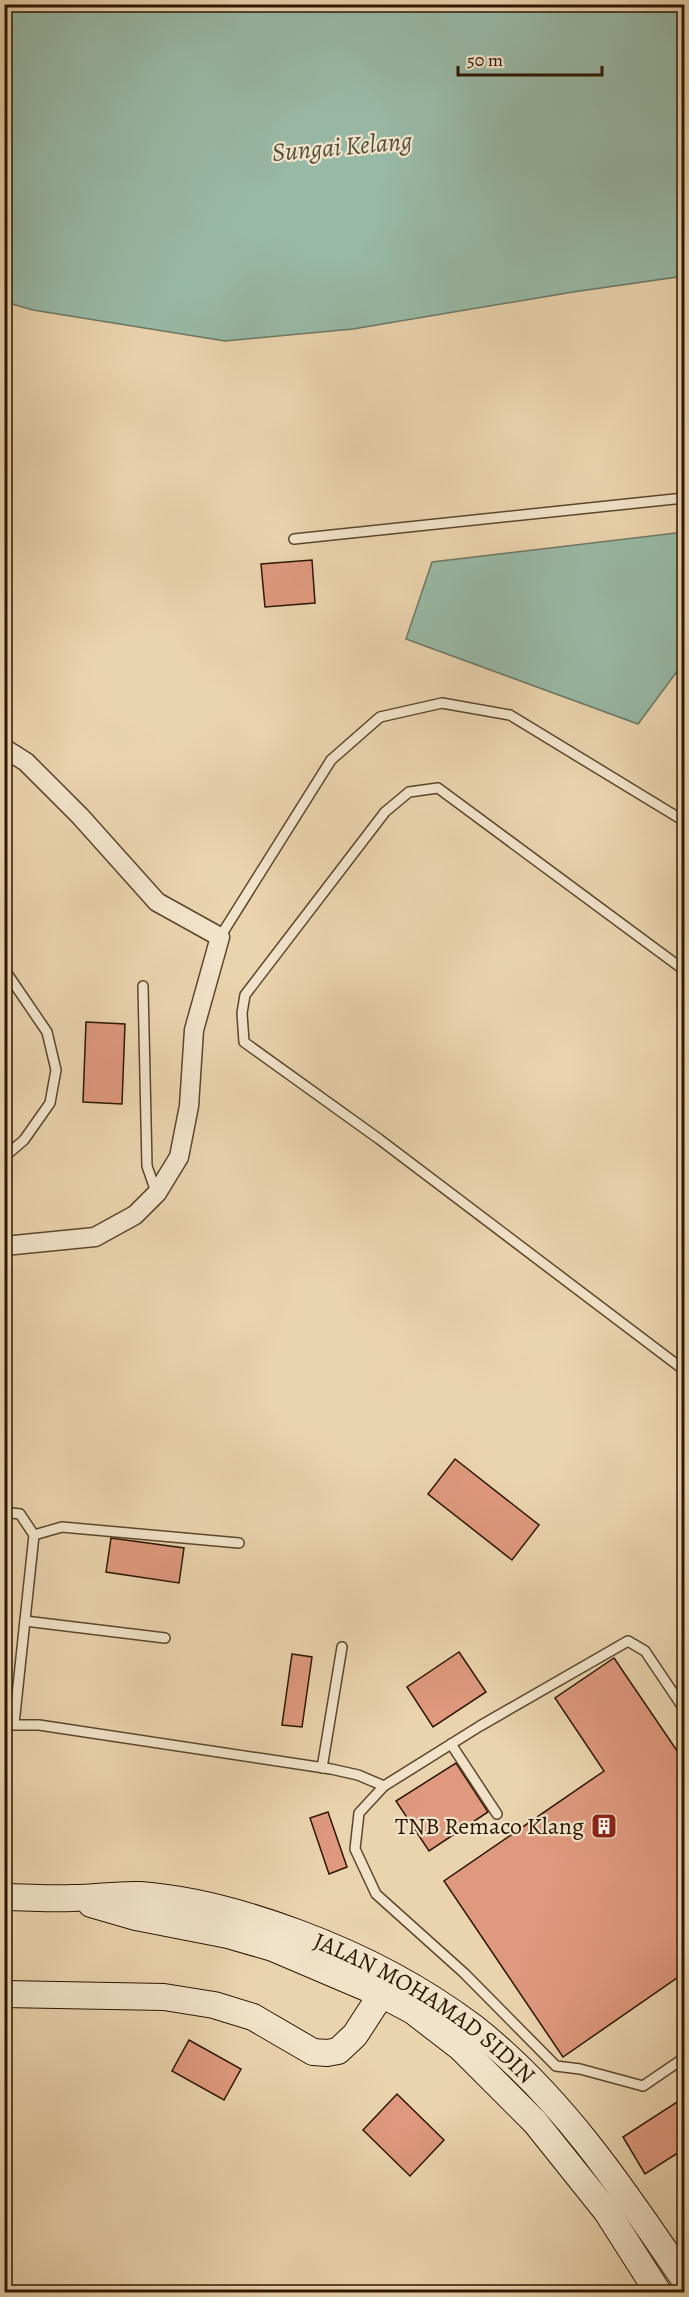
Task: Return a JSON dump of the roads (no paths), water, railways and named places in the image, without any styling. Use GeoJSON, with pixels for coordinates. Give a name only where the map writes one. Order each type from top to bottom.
{"type":"FeatureCollection","features":[{"type":"Feature","properties":{"kind":"main road","name":"JALAN MOHAMAD SIDIN"},"geometry":{"type":"LineString","coordinates":[[4,1897],[70,1898],[136,1917],[187,1925],[273,1948],[388,1985],[424,1993],[474,2028],[522,2072],[584,2139],[628,2196],[684,2279]]}},
{"type":"Feature","properties":{"kind":"main road","name":"JALAN MOHAMAD SIDIN"},"geometry":{"type":"LineString","coordinates":[[388,1985],[413,2011],[460,2048],[535,2122],[607,2212],[658,2292]]}},
{"type":"Feature","properties":{"kind":"main road"},"geometry":{"type":"LineString","coordinates":[[4,1994],[164,1997],[214,2005],[253,2017],[313,2052],[327,2053],[339,2050],[356,2035],[388,1985]]}},
{"type":"Feature","properties":{"kind":"street"},"geometry":{"type":"LineString","coordinates":[[4,748],[26,762],[73,808],[157,902],[220,937],[194,1030],[189,1106],[179,1157],[157,1192],[135,1215],[95,1237],[4,1246]]}},
{"type":"Feature","properties":{"kind":"lane"},"geometry":{"type":"LineString","coordinates":[[294,539],[684,498]]}},
{"type":"Feature","properties":{"kind":"lane"},"geometry":{"type":"LineString","coordinates":[[220,937],[332,760],[380,717],[442,704],[510,715],[684,821]]}},
{"type":"Feature","properties":{"kind":"lane"},"geometry":{"type":"LineString","coordinates":[[684,970],[438,788],[409,792],[385,812],[245,995],[242,1013],[244,1042],[379,1139],[684,1370]]}},
{"type":"Feature","properties":{"kind":"lane"},"geometry":{"type":"LineString","coordinates":[[4,969],[47,1032],[56,1070],[50,1103],[24,1140],[4,1156]]}},
{"type":"Feature","properties":{"kind":"lane"},"geometry":{"type":"LineString","coordinates":[[143,986],[147,1166],[157,1192]]}},
{"type":"Feature","properties":{"kind":"lane"},"geometry":{"type":"LineString","coordinates":[[4,1512],[20,1514],[34,1535],[25,1621],[9,1725],[39,1725],[322,1768],[358,1775],[384,1786]]}},
{"type":"Feature","properties":{"kind":"lane"},"geometry":{"type":"LineString","coordinates":[[34,1535],[62,1527],[239,1543]]}},
{"type":"Feature","properties":{"kind":"lane"},"geometry":{"type":"LineString","coordinates":[[25,1621],[165,1638]]}},
{"type":"Feature","properties":{"kind":"lane"},"geometry":{"type":"LineString","coordinates":[[684,1709],[645,1651],[628,1641],[451,1744],[384,1786],[360,1813],[355,1849],[376,1894],[464,1973],[556,2066],[580,2069],[643,2086],[684,2058]]}},
{"type":"Feature","properties":{"kind":"lane"},"geometry":{"type":"LineString","coordinates":[[322,1768],[342,1647]]}},
{"type":"Feature","properties":{"kind":"lane"},"geometry":{"type":"LineString","coordinates":[[451,1744],[497,1814]]}},
{"type":"Feature","properties":{"kind":"water","name":"Sungai Kelang"},"geometry":{"type":"Polygon","coordinates":[[[4,5],[684,5],[684,276],[353,329],[225,341],[33,310],[5,302],[4,5]]]}},
{"type":"Feature","properties":{"kind":"water"},"geometry":{"type":"Polygon","coordinates":[[[684,532],[684,662],[638,724],[406,639],[432,562],[684,532]]]}},
{"type":"Feature","properties":{"kind":"place","name":"TNB Remaco Klang"},"geometry":{"type":"Point","coordinates":[604,1826]}}]}
